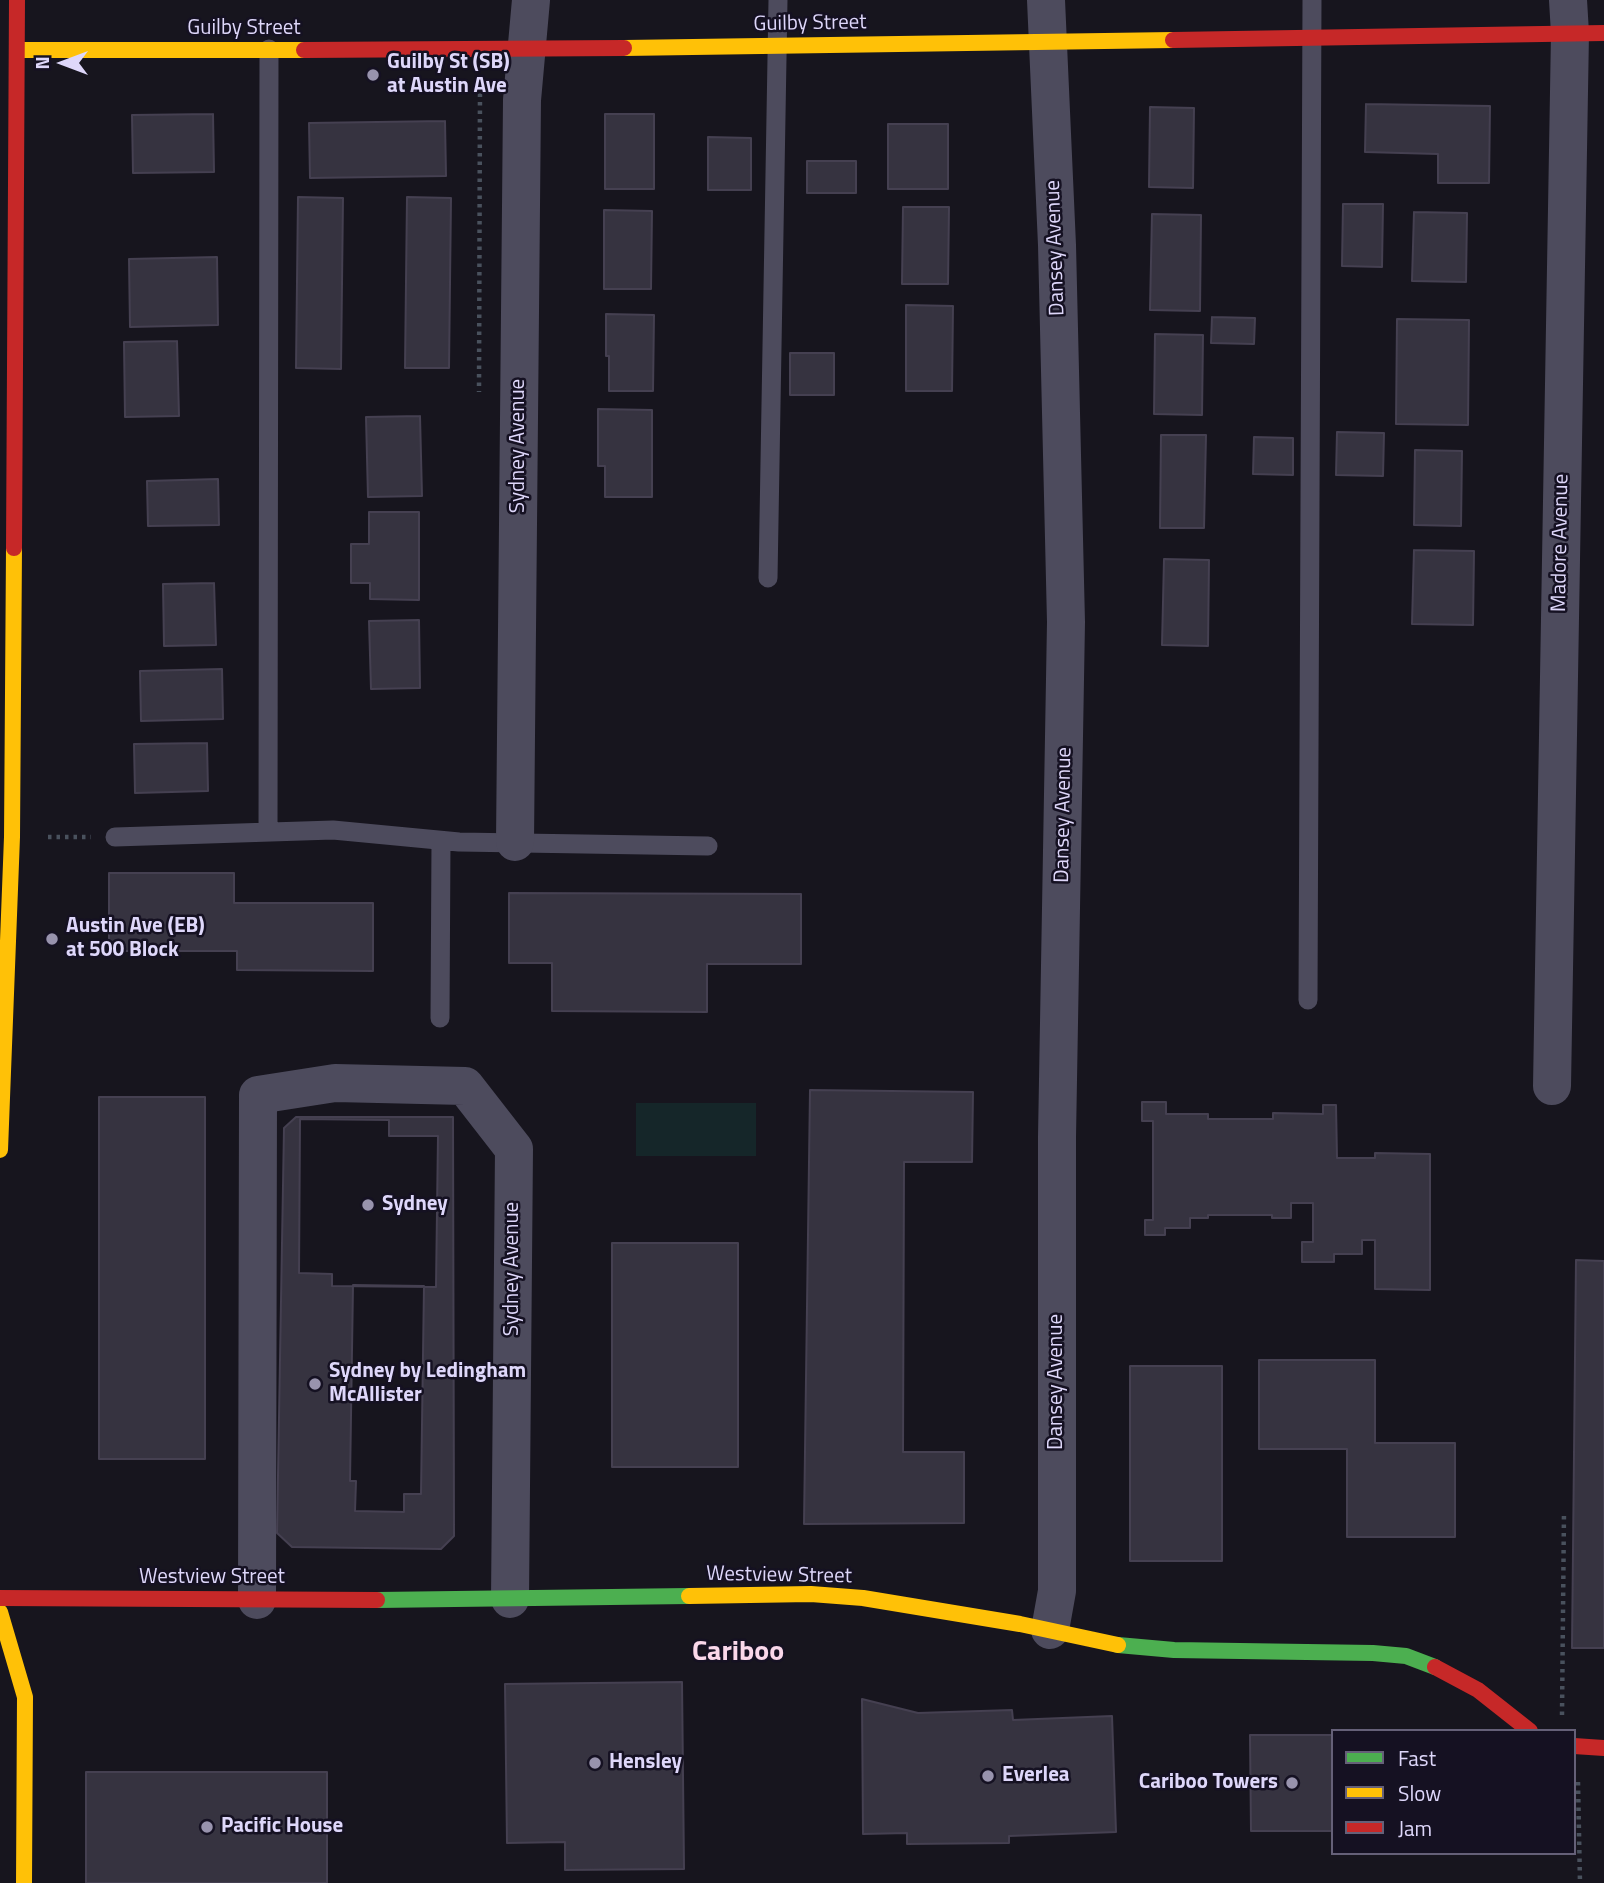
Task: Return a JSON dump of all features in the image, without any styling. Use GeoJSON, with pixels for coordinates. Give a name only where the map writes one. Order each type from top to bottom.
{"type":"FeatureCollection","features":[{"type":"Feature","properties":{"kind":"street"},"geometry":{"type":"LineString","coordinates":[[0,1150],[12,837],[17,0]]}},
{"type":"Feature","properties":{"kind":"street","name":"Sydney Avenue"},"geometry":{"type":"LineString","coordinates":[[515,842],[522,100],[531,0]]}},
{"type":"Feature","properties":{"kind":"street","name":"Dansey Avenue"},"geometry":{"type":"LineString","coordinates":[[1046,0],[1066,622],[1057,1151],[1056,1591],[1050,1630]]}},
{"type":"Feature","properties":{"kind":"street","name":"Guilby Street"},"geometry":{"type":"LineString","coordinates":[[17,50],[527,50],[1047,42],[1312,37],[1581,22]]}},
{"type":"Feature","properties":{"kind":"street","name":"Madore Avenue"},"geometry":{"type":"LineString","coordinates":[[1552,1086],[1581,22]]}},
{"type":"Feature","properties":{"kind":"street","name":"Sydney Avenue"},"geometry":{"type":"LineString","coordinates":[[257,1600],[258,1095],[335,1083],[465,1086],[514,1149],[510,1599]]}},
{"type":"Feature","properties":{"kind":"street","name":"Westview Street"},"geometry":{"type":"LineString","coordinates":[[0,1598],[510,1599],[811,1594],[863,1598],[1050,1630],[1123,1646],[1174,1650],[1373,1653],[1406,1656],[1434,1665],[1455,1676],[1478,1690],[1527,1729]]}},
{"type":"Feature","properties":{"kind":"street"},"geometry":{"type":"LineString","coordinates":[[0,1612],[25,1697],[24,1883]]}},
{"type":"Feature","properties":{"kind":"street"},"geometry":{"type":"LineString","coordinates":[[1576,1746],[1604,1748]]}},
{"type":"Feature","properties":{"kind":"lane"},"geometry":{"type":"LineString","coordinates":[[768,578],[778,0]]}},
{"type":"Feature","properties":{"kind":"lane"},"geometry":{"type":"LineString","coordinates":[[1308,1000],[1312,0]]}},
{"type":"Feature","properties":{"kind":"lane"},"geometry":{"type":"LineString","coordinates":[[268,831],[270,49]]}},
{"type":"Feature","properties":{"kind":"lane"},"geometry":{"type":"LineString","coordinates":[[115,837],[333,830],[441,841],[708,846]]}},
{"type":"Feature","properties":{"kind":"lane"},"geometry":{"type":"LineString","coordinates":[[440,1018],[441,841]]}},
{"type":"Feature","properties":{"kind":"path"},"geometry":{"type":"LineString","coordinates":[[467,88],[480,88],[479,392]]}},
{"type":"Feature","properties":{"kind":"path"},"geometry":{"type":"LineString","coordinates":[[12,837],[115,837]]}},
{"type":"Feature","properties":{"kind":"path"},"geometry":{"type":"LineString","coordinates":[[1562,1716],[1564,1511]]}},
{"type":"Feature","properties":{"kind":"path"},"geometry":{"type":"LineString","coordinates":[[1579,1790],[1580,1883]]}},
{"type":"Feature","properties":{"kind":"shaded area"},"geometry":{"type":"Polygon","coordinates":[[[636,1103],[756,1103],[756,1156],[636,1156],[636,1103]]]}},
{"type":"Feature","properties":{"kind":"building"},"geometry":{"type":"Polygon","coordinates":[[[1366,104],[1490,106],[1489,183],[1438,183],[1438,154],[1365,152],[1366,104]]]}},
{"type":"Feature","properties":{"kind":"building"},"geometry":{"type":"Polygon","coordinates":[[[1150,107],[1194,108],[1193,188],[1149,187],[1150,107]]]}},
{"type":"Feature","properties":{"kind":"building"},"geometry":{"type":"Polygon","coordinates":[[[213,114],[214,172],[133,173],[132,115],[213,114]]]}},
{"type":"Feature","properties":{"kind":"building"},"geometry":{"type":"Polygon","coordinates":[[[605,114],[654,114],[654,189],[605,189],[605,114]]]}},
{"type":"Feature","properties":{"kind":"building"},"geometry":{"type":"Polygon","coordinates":[[[445,121],[446,176],[310,178],[309,123],[445,121]]]}},
{"type":"Feature","properties":{"kind":"building"},"geometry":{"type":"Polygon","coordinates":[[[888,124],[948,124],[948,189],[888,189],[888,124]]]}},
{"type":"Feature","properties":{"kind":"building"},"geometry":{"type":"Polygon","coordinates":[[[708,137],[751,138],[751,190],[708,190],[708,137]]]}},
{"type":"Feature","properties":{"kind":"building"},"geometry":{"type":"Polygon","coordinates":[[[807,161],[856,161],[856,193],[807,193],[807,161]]]}},
{"type":"Feature","properties":{"kind":"building"},"geometry":{"type":"Polygon","coordinates":[[[298,197],[343,198],[341,369],[296,368],[298,197]]]}},
{"type":"Feature","properties":{"kind":"building"},"geometry":{"type":"Polygon","coordinates":[[[407,197],[451,198],[449,368],[405,368],[407,197]]]}},
{"type":"Feature","properties":{"kind":"building"},"geometry":{"type":"Polygon","coordinates":[[[1343,204],[1383,204],[1382,267],[1342,266],[1343,204]]]}},
{"type":"Feature","properties":{"kind":"building"},"geometry":{"type":"Polygon","coordinates":[[[903,207],[949,207],[948,284],[902,284],[903,207]]]}},
{"type":"Feature","properties":{"kind":"building"},"geometry":{"type":"Polygon","coordinates":[[[604,210],[652,211],[651,289],[604,289],[604,210]]]}},
{"type":"Feature","properties":{"kind":"building"},"geometry":{"type":"Polygon","coordinates":[[[1414,212],[1467,213],[1466,282],[1412,281],[1414,212]]]}},
{"type":"Feature","properties":{"kind":"building"},"geometry":{"type":"Polygon","coordinates":[[[1152,214],[1201,215],[1200,311],[1150,310],[1152,214]]]}},
{"type":"Feature","properties":{"kind":"building"},"geometry":{"type":"Polygon","coordinates":[[[217,257],[218,325],[130,327],[129,259],[217,257]]]}},
{"type":"Feature","properties":{"kind":"building"},"geometry":{"type":"Polygon","coordinates":[[[906,305],[953,306],[952,391],[906,391],[906,305]]]}},
{"type":"Feature","properties":{"kind":"building"},"geometry":{"type":"Polygon","coordinates":[[[606,314],[654,315],[653,391],[609,391],[606,314]]]}},
{"type":"Feature","properties":{"kind":"building"},"geometry":{"type":"Polygon","coordinates":[[[1212,317],[1255,318],[1254,344],[1211,343],[1212,317]]]}},
{"type":"Feature","properties":{"kind":"building"},"geometry":{"type":"Polygon","coordinates":[[[1397,319],[1469,320],[1468,425],[1396,424],[1397,319]]]}},
{"type":"Feature","properties":{"kind":"building"},"geometry":{"type":"Polygon","coordinates":[[[1155,334],[1203,335],[1202,415],[1154,414],[1155,334]]]}},
{"type":"Feature","properties":{"kind":"building"},"geometry":{"type":"Polygon","coordinates":[[[177,341],[179,416],[125,417],[124,342],[177,341]]]}},
{"type":"Feature","properties":{"kind":"building"},"geometry":{"type":"Polygon","coordinates":[[[790,353],[834,353],[834,395],[790,395],[790,353]]]}},
{"type":"Feature","properties":{"kind":"building"},"geometry":{"type":"Polygon","coordinates":[[[598,409],[652,410],[652,497],[605,497],[605,466],[598,466],[598,409]]]}},
{"type":"Feature","properties":{"kind":"building"},"geometry":{"type":"Polygon","coordinates":[[[420,416],[422,496],[368,497],[366,417],[420,416]]]}},
{"type":"Feature","properties":{"kind":"building"},"geometry":{"type":"Polygon","coordinates":[[[1337,432],[1384,433],[1383,476],[1336,475],[1337,432]]]}},
{"type":"Feature","properties":{"kind":"building"},"geometry":{"type":"Polygon","coordinates":[[[1161,435],[1206,435],[1204,528],[1160,528],[1161,435]]]}},
{"type":"Feature","properties":{"kind":"building"},"geometry":{"type":"Polygon","coordinates":[[[1254,437],[1293,438],[1293,475],[1253,474],[1254,437]]]}},
{"type":"Feature","properties":{"kind":"building"},"geometry":{"type":"Polygon","coordinates":[[[1415,450],[1462,451],[1461,526],[1414,525],[1415,450]]]}},
{"type":"Feature","properties":{"kind":"building"},"geometry":{"type":"Polygon","coordinates":[[[218,479],[219,525],[148,526],[147,481],[218,479]]]}},
{"type":"Feature","properties":{"kind":"building"},"geometry":{"type":"Polygon","coordinates":[[[369,512],[419,512],[419,600],[370,599],[370,583],[351,583],[351,544],[369,544],[369,512]]]}},
{"type":"Feature","properties":{"kind":"building"},"geometry":{"type":"Polygon","coordinates":[[[1414,550],[1474,551],[1473,625],[1412,624],[1414,550]]]}},
{"type":"Feature","properties":{"kind":"building"},"geometry":{"type":"Polygon","coordinates":[[[1164,559],[1209,560],[1208,646],[1162,645],[1164,559]]]}},
{"type":"Feature","properties":{"kind":"building"},"geometry":{"type":"Polygon","coordinates":[[[214,583],[216,645],[164,646],[163,584],[214,583]]]}},
{"type":"Feature","properties":{"kind":"building"},"geometry":{"type":"Polygon","coordinates":[[[419,620],[420,688],[371,689],[369,621],[419,620]]]}},
{"type":"Feature","properties":{"kind":"building"},"geometry":{"type":"Polygon","coordinates":[[[222,669],[223,719],[141,721],[140,671],[222,669]]]}},
{"type":"Feature","properties":{"kind":"building"},"geometry":{"type":"Polygon","coordinates":[[[207,743],[208,791],[135,793],[134,744],[207,743]]]}},
{"type":"Feature","properties":{"kind":"building"},"geometry":{"type":"Polygon","coordinates":[[[109,873],[234,873],[234,903],[373,903],[373,971],[237,970],[237,951],[109,951],[109,873]]]}},
{"type":"Feature","properties":{"kind":"building"},"geometry":{"type":"Polygon","coordinates":[[[509,893],[801,894],[801,964],[707,964],[707,1012],[552,1011],[552,963],[509,963],[509,893]]]}},
{"type":"Feature","properties":{"kind":"building"},"geometry":{"type":"Polygon","coordinates":[[[810,1090],[973,1092],[972,1162],[904,1162],[903,1452],[964,1452],[964,1523],[804,1524],[810,1090]]]}},
{"type":"Feature","properties":{"kind":"building"},"geometry":{"type":"Polygon","coordinates":[[[99,1097],[205,1097],[205,1459],[99,1459],[99,1097]]]}},
{"type":"Feature","properties":{"kind":"building"},"geometry":{"type":"Polygon","coordinates":[[[1142,1102],[1166,1102],[1166,1114],[1208,1114],[1208,1119],[1273,1119],[1273,1113],[1323,1114],[1323,1105],[1336,1105],[1337,1158],[1375,1158],[1375,1153],[1430,1154],[1430,1290],[1375,1289],[1375,1240],[1362,1240],[1362,1254],[1334,1254],[1334,1262],[1302,1262],[1302,1242],[1313,1242],[1313,1203],[1291,1203],[1291,1218],[1272,1218],[1272,1215],[1208,1215],[1208,1218],[1190,1218],[1190,1228],[1165,1228],[1165,1235],[1145,1235],[1145,1220],[1153,1220],[1153,1121],[1142,1121],[1142,1102]]]}},
{"type":"Feature","properties":{"kind":"building","name":"Sydney by Ledingham McAllister"},"geometry":{"type":"Polygon","coordinates":[[[296,1117],[453,1117],[454,1536],[441,1549],[292,1547],[277,1533],[284,1128],[296,1117]],[[353,1285],[350,1481],[356,1481],[355,1511],[404,1512],[404,1494],[421,1494],[424,1286],[353,1285]]]}},
{"type":"Feature","properties":{"kind":"building","name":"Sydney"},"geometry":{"type":"Polygon","coordinates":[[[300,1119],[389,1120],[389,1136],[438,1136],[436,1287],[332,1286],[332,1274],[299,1273],[300,1119]]]}},
{"type":"Feature","properties":{"kind":"building"},"geometry":{"type":"Polygon","coordinates":[[[612,1243],[738,1243],[738,1467],[612,1467],[612,1243]]]}},
{"type":"Feature","properties":{"kind":"building"},"geometry":{"type":"Polygon","coordinates":[[[1576,1260],[1604,1261],[1604,1648],[1572,1648],[1576,1260]]]}},
{"type":"Feature","properties":{"kind":"building"},"geometry":{"type":"Polygon","coordinates":[[[1259,1360],[1375,1360],[1375,1443],[1455,1443],[1455,1537],[1347,1537],[1347,1449],[1259,1449],[1259,1360]]]}},
{"type":"Feature","properties":{"kind":"building"},"geometry":{"type":"Polygon","coordinates":[[[1130,1366],[1222,1366],[1222,1561],[1130,1561],[1130,1366]]]}},
{"type":"Feature","properties":{"kind":"building","name":"Hensley"},"geometry":{"type":"Polygon","coordinates":[[[682,1682],[684,1869],[565,1870],[565,1842],[507,1843],[505,1684],[682,1682]]]}},
{"type":"Feature","properties":{"kind":"building","name":"Everlea"},"geometry":{"type":"Polygon","coordinates":[[[862,1699],[918,1713],[1012,1710],[1013,1720],[1112,1716],[1116,1832],[1009,1836],[1009,1843],[907,1844],[907,1833],[863,1834],[862,1699]]]}},
{"type":"Feature","properties":{"kind":"building","name":"Cariboo Towers"},"geometry":{"type":"Polygon","coordinates":[[[1250,1735],[1331,1735],[1331,1831],[1251,1831],[1250,1735]]]}},
{"type":"Feature","properties":{"kind":"building","name":"Pacific House"},"geometry":{"type":"Polygon","coordinates":[[[86,1772],[327,1772],[327,1883],[86,1883],[86,1772]]]}},
{"type":"Feature","properties":{"kind":"traffic: fast"},"geometry":{"type":"LineString","coordinates":[[377,1600],[689,1596]]}},
{"type":"Feature","properties":{"kind":"traffic: fast"},"geometry":{"type":"LineString","coordinates":[[1118,1645],[1174,1650],[1373,1653],[1406,1656],[1435,1667]]}},
{"type":"Feature","properties":{"kind":"traffic: slow"},"geometry":{"type":"LineString","coordinates":[[624,48],[1173,40]]}},
{"type":"Feature","properties":{"kind":"traffic: slow"},"geometry":{"type":"LineString","coordinates":[[17,50],[304,50]]}},
{"type":"Feature","properties":{"kind":"traffic: slow"},"geometry":{"type":"LineString","coordinates":[[0,1150],[12,837],[14,548]]}},
{"type":"Feature","properties":{"kind":"traffic: slow"},"geometry":{"type":"LineString","coordinates":[[689,1596],[811,1594],[863,1598],[1020,1624],[1118,1645]]}},
{"type":"Feature","properties":{"kind":"traffic: slow"},"geometry":{"type":"LineString","coordinates":[[0,1612],[25,1697],[24,1883]]}},
{"type":"Feature","properties":{"kind":"traffic: jam"},"geometry":{"type":"LineString","coordinates":[[14,548],[17,0]]}},
{"type":"Feature","properties":{"kind":"traffic: jam"},"geometry":{"type":"LineString","coordinates":[[1173,40],[1604,33]]}},
{"type":"Feature","properties":{"kind":"traffic: jam"},"geometry":{"type":"LineString","coordinates":[[304,50],[624,48]]}},
{"type":"Feature","properties":{"kind":"traffic: jam"},"geometry":{"type":"LineString","coordinates":[[0,1598],[377,1600]]}},
{"type":"Feature","properties":{"kind":"traffic: jam"},"geometry":{"type":"LineString","coordinates":[[1435,1667],[1478,1690],[1527,1729]]}},
{"type":"Feature","properties":{"kind":"traffic: jam"},"geometry":{"type":"LineString","coordinates":[[1576,1746],[1604,1748]]}},
{"type":"Feature","properties":{"kind":"place","name":"Guilby St (SB) at Austin Ave"},"geometry":{"type":"Point","coordinates":[373,75]}},
{"type":"Feature","properties":{"kind":"place","name":"Austin Ave (EB) at 500 Block"},"geometry":{"type":"Point","coordinates":[52,939]}},
{"type":"Feature","properties":{"kind":"place","name":"Sydney"},"geometry":{"type":"Point","coordinates":[368,1205]}},
{"type":"Feature","properties":{"kind":"place","name":"Sydney by Ledingham McAllister"},"geometry":{"type":"Point","coordinates":[315,1384]}},
{"type":"Feature","properties":{"kind":"place","name":"Hensley"},"geometry":{"type":"Point","coordinates":[595,1763]}},
{"type":"Feature","properties":{"kind":"place","name":"Everlea"},"geometry":{"type":"Point","coordinates":[988,1776]}},
{"type":"Feature","properties":{"kind":"place","name":"Cariboo Towers"},"geometry":{"type":"Point","coordinates":[1292,1783]}},
{"type":"Feature","properties":{"kind":"place","name":"Pacific House"},"geometry":{"type":"Point","coordinates":[207,1827]}},
{"type":"Feature","properties":{"kind":"district","name":"Cariboo"},"geometry":{"type":"Point","coordinates":[738,1653]}}]}
